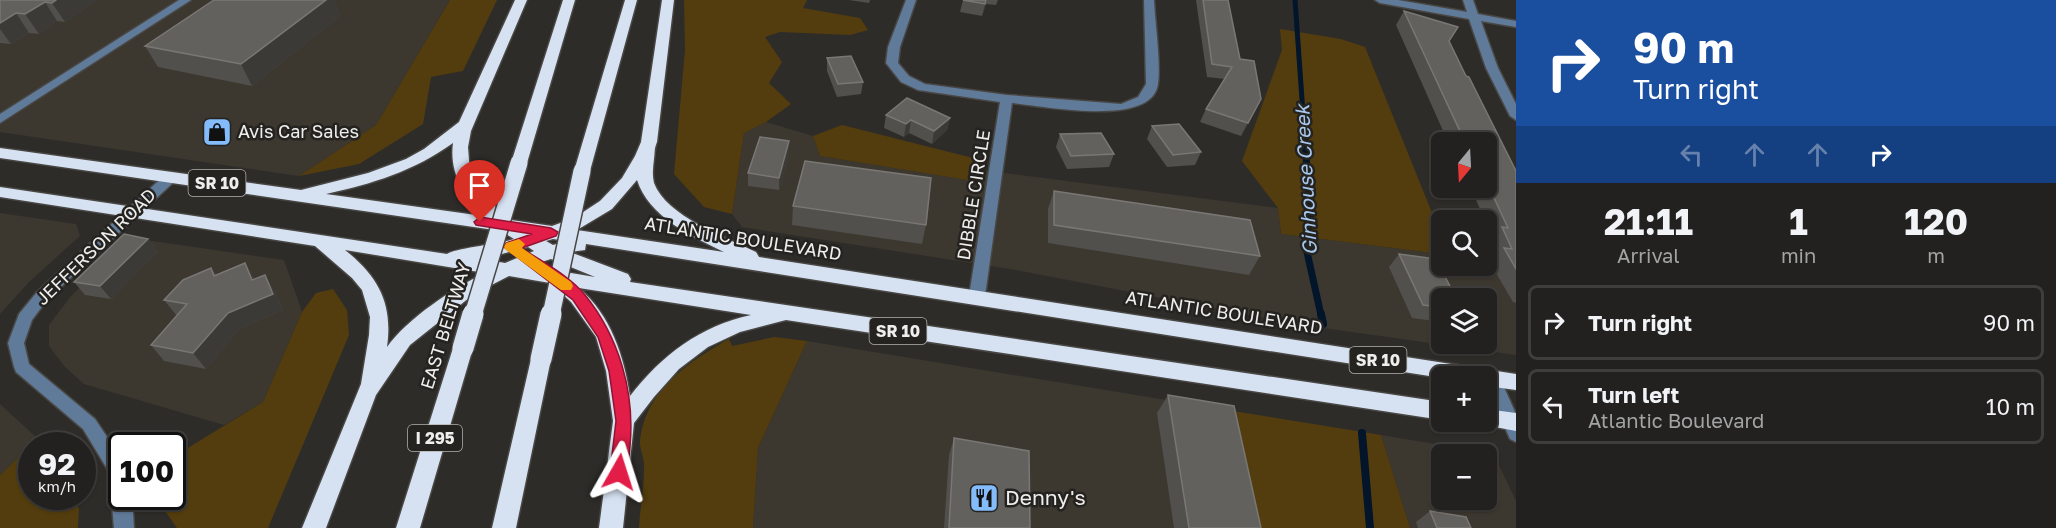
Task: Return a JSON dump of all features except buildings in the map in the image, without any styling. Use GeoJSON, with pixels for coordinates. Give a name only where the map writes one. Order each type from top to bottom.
{"type":"FeatureCollection","features":[{"type":"Feature","properties":{"kind":"highway"},"geometry":{"type":"LineString","coordinates":[[521,0],[466,124],[460,148],[460,163],[477,200],[578,297],[605,335],[616,371],[624,421],[611,528]]}},
{"type":"Feature","properties":{"kind":"highway","name":"EAST BELTWAY"},"geometry":{"type":"LineString","coordinates":[[408,528],[569,0]]}},
{"type":"Feature","properties":{"kind":"highway"},"geometry":{"type":"LineString","coordinates":[[504,528],[582,171],[631,0]]}},
{"type":"Feature","properties":{"kind":"highway"},"geometry":{"type":"LineString","coordinates":[[668,0],[649,142],[646,183],[669,212],[690,226],[765,265]]}},
{"type":"Feature","properties":{"kind":"highway"},"geometry":{"type":"LineString","coordinates":[[296,194],[374,178],[405,166],[453,136],[466,124]]}},
{"type":"Feature","properties":{"kind":"highway"},"geometry":{"type":"LineString","coordinates":[[367,391],[403,340],[467,289],[506,270],[551,232],[568,228],[604,207],[629,182],[642,162],[649,142]]}},
{"type":"Feature","properties":{"kind":"highway","name":"ATLANTIC BOULEVARD"},"geometry":{"type":"LineString","coordinates":[[0,153],[433,214],[978,296],[1431,369]]}},
{"type":"Feature","properties":{"kind":"highway","name":"SR 10"},"geometry":{"type":"LineString","coordinates":[[0,192],[318,239],[790,314],[1431,409]]}},
{"type":"Feature","properties":{"kind":"highway"},"geometry":{"type":"LineString","coordinates":[[433,214],[484,231],[510,247]]}},
{"type":"Feature","properties":{"kind":"highway"},"geometry":{"type":"LineString","coordinates":[[314,528],[367,391],[379,343],[381,313],[372,291],[362,276],[318,239]]}},
{"type":"Feature","properties":{"kind":"highway"},"geometry":{"type":"LineString","coordinates":[[551,252],[570,246],[639,246]]}},
{"type":"Feature","properties":{"kind":"highway"},"geometry":{"type":"LineString","coordinates":[[408,255],[459,256],[510,247],[551,252],[666,295]]}},
{"type":"Feature","properties":{"kind":"highway"},"geometry":{"type":"LineString","coordinates":[[624,421],[643,393],[671,363],[703,340],[736,326],[790,314]]}},
{"type":"Feature","properties":{"kind":"highway","name":"ATLANTIC BOULEVARD"},"geometry":{"type":"LineString","coordinates":[[1497,379],[1516,382]]}},
{"type":"Feature","properties":{"kind":"highway"},"geometry":{"type":"LineString","coordinates":[[1497,421],[1514,426]]}},
{"type":"Feature","properties":{"kind":"street"},"geometry":{"type":"LineString","coordinates":[[0,119],[186,0]]}},
{"type":"Feature","properties":{"kind":"street"},"geometry":{"type":"LineString","coordinates":[[911,0],[894,47],[892,63],[904,79],[922,87],[1007,99],[1114,108],[1130,107],[1142,101],[1149,94],[1152,84],[1149,0]]}},
{"type":"Feature","properties":{"kind":"street"},"geometry":{"type":"LineString","coordinates":[[1380,0],[1516,24]]}},
{"type":"Feature","properties":{"kind":"street"},"geometry":{"type":"LineString","coordinates":[[1468,0],[1492,68],[1516,117]]}},
{"type":"Feature","properties":{"kind":"street","name":"DIBBLE CIRCLE"},"geometry":{"type":"LineString","coordinates":[[978,296],[1007,99]]}},
{"type":"Feature","properties":{"kind":"street","name":"JEFFERSON ROAD"},"geometry":{"type":"LineString","coordinates":[[108,454],[89,424],[22,367],[16,343],[25,318],[42,296],[172,176]]}},
{"type":"Feature","properties":{"kind":"street"},"geometry":{"type":"LineString","coordinates":[[1497,397],[1514,426]]}},
{"type":"Feature","properties":{"kind":"street","name":"JEFFERSON ROAD"},"geometry":{"type":"LineString","coordinates":[[123,510],[124,528]]}},
{"type":"Feature","properties":{"kind":"shaded area"},"geometry":{"type":"Polygon","coordinates":[[[0,0],[450,0],[376,125],[299,176],[0,132],[0,0]]]}},
{"type":"Feature","properties":{"kind":"shaded area"},"geometry":{"type":"Polygon","coordinates":[[[450,0],[497,0],[463,71],[431,77],[423,124],[359,164],[299,176],[376,125],[450,0]]]}},
{"type":"Feature","properties":{"kind":"shaded area"},"geometry":{"type":"Polygon","coordinates":[[[684,0],[807,0],[803,8],[860,18],[868,30],[850,35],[780,32],[765,37],[782,62],[769,83],[791,104],[766,122],[744,133],[732,214],[704,207],[674,174],[685,50],[684,0]]]}},
{"type":"Feature","properties":{"kind":"shaded area"},"geometry":{"type":"Polygon","coordinates":[[[1280,29],[1341,39],[1365,47],[1431,210],[1431,253],[1281,234],[1278,208],[1242,161],[1282,50],[1280,29]]]}},
{"type":"Feature","properties":{"kind":"shaded area"},"geometry":{"type":"Polygon","coordinates":[[[766,122],[813,136],[820,156],[973,181],[981,170],[1278,208],[1281,234],[1431,253],[1431,276],[1497,276],[1497,262],[1516,265],[1516,355],[1497,352],[1497,288],[1431,288],[1431,343],[1302,325],[1016,270],[742,227],[732,214],[744,133],[766,122]]]}},
{"type":"Feature","properties":{"kind":"shaded area"},"geometry":{"type":"Polygon","coordinates":[[[842,125],[981,160],[981,170],[973,181],[820,156],[813,136],[842,125]]]}},
{"type":"Feature","properties":{"kind":"shaded area"},"geometry":{"type":"Polygon","coordinates":[[[0,213],[76,224],[80,236],[29,282],[0,314],[0,213]]]}},
{"type":"Feature","properties":{"kind":"shaded area"},"geometry":{"type":"Polygon","coordinates":[[[132,238],[284,260],[302,312],[263,402],[224,425],[84,384],[65,367],[49,346],[49,325],[71,296],[132,238]]]}},
{"type":"Feature","properties":{"kind":"shaded area"},"geometry":{"type":"Polygon","coordinates":[[[333,289],[347,310],[349,335],[268,528],[177,528],[164,510],[186,510],[186,449],[263,402],[302,312],[316,293],[333,289]]]}},
{"type":"Feature","properties":{"kind":"shaded area"},"geometry":{"type":"Polygon","coordinates":[[[774,337],[807,341],[758,448],[753,528],[639,528],[644,464],[640,440],[644,422],[660,392],[699,357],[729,339],[732,346],[774,337]]]}},
{"type":"Feature","properties":{"kind":"shaded area"},"geometry":{"type":"Polygon","coordinates":[[[807,341],[1233,411],[1253,528],[753,528],[758,448],[807,341]]]}},
{"type":"Feature","properties":{"kind":"shaded area"},"geometry":{"type":"Polygon","coordinates":[[[0,404],[30,432],[18,432],[18,458],[0,475],[0,404]]]}},
{"type":"Feature","properties":{"kind":"shaded area"},"geometry":{"type":"Polygon","coordinates":[[[1233,411],[1381,435],[1410,528],[1253,528],[1233,411]]]}},
{"type":"Feature","properties":{"kind":"shaded area"},"geometry":{"type":"Polygon","coordinates":[[[1381,435],[1435,444],[1431,444],[1431,510],[1497,510],[1497,461],[1516,501],[1516,528],[1410,528],[1381,435]]]}},
{"type":"Feature","properties":{"kind":"shaded area"},"geometry":{"type":"Polygon","coordinates":[[[18,458],[18,510],[79,510],[78,528],[0,528],[0,475],[18,458]]]}},
{"type":"Feature","properties":{"kind":"waterway","name":"Ginhouse Creek"},"geometry":{"type":"LineString","coordinates":[[1295,0],[1305,142]]}},
{"type":"Feature","properties":{"kind":"waterway","name":"Ginhouse Creek"},"geometry":{"type":"LineString","coordinates":[[1305,140],[1310,218],[1305,243],[1321,315]]}},
{"type":"Feature","properties":{"kind":"waterway","name":"Ginhouse Creek"},"geometry":{"type":"LineString","coordinates":[[1321,314],[1323,324]]}},
{"type":"Feature","properties":{"kind":"waterway","name":"Ginhouse Creek"},"geometry":{"type":"LineString","coordinates":[[1362,433],[1370,528]]}},
{"type":"Feature","properties":{"kind":"slow traffic"},"geometry":{"type":"LineString","coordinates":[[519,244],[510,247],[566,286]]}},
{"type":"Feature","properties":{"kind":"place","name":"Avis Car Sales"},"geometry":{"type":"Point","coordinates":[217,132]}},
{"type":"Feature","properties":{"kind":"place","name":"Denny's"},"geometry":{"type":"Point","coordinates":[984,498]}},
{"type":"Feature","properties":{"kind":"route"},"geometry":{"type":"LineString","coordinates":[[480,222],[551,232],[510,247],[537,264],[578,297],[605,335],[616,371],[624,421],[619,472]]}}]}
